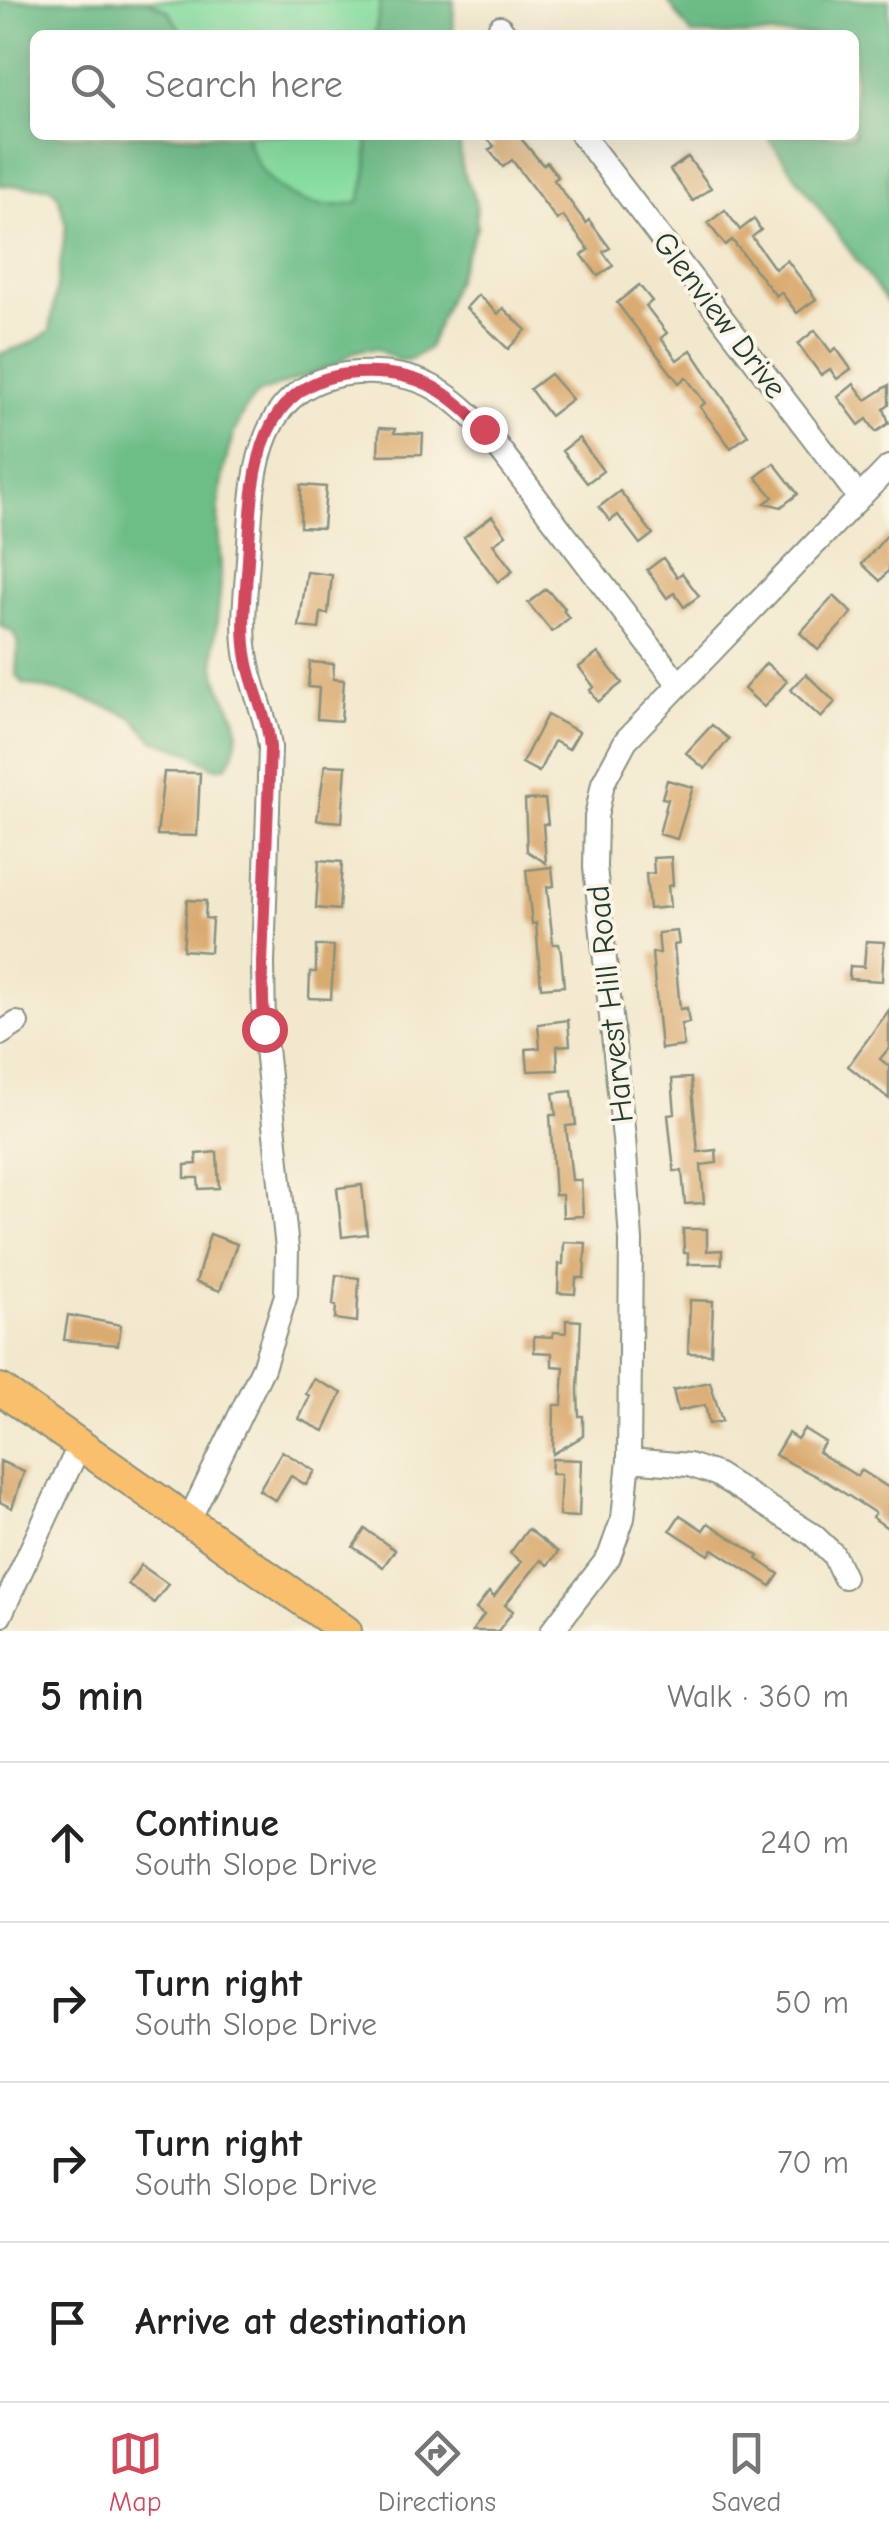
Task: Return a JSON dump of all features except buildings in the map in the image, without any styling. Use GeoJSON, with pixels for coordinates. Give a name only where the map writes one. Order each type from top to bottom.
{"type":"FeatureCollection","features":[{"type":"Feature","properties":{"kind":"main road"},"geometry":{"type":"LineString","coordinates":[[0,1388],[346,1631]]}},
{"type":"Feature","properties":{"kind":"street","name":"Glenview Drive"},"geometry":{"type":"LineString","coordinates":[[586,140],[858,496]]}},
{"type":"Feature","properties":{"kind":"street"},"geometry":{"type":"LineString","coordinates":[[189,1520],[263,1368],[280,1320],[288,1274],[264,1029],[262,964],[270,748],[268,725],[246,657],[245,618],[252,481],[272,420],[313,384],[338,375],[401,376],[457,400],[484,429],[678,683]]}},
{"type":"Feature","properties":{"kind":"street","name":"Harvest Hill Road"},"geometry":{"type":"LineString","coordinates":[[552,1631],[609,1557],[623,1518],[629,1460],[631,1241],[595,867],[596,817],[603,782],[626,740],[889,467]]}},
{"type":"Feature","properties":{"kind":"street"},"geometry":{"type":"LineString","coordinates":[[0,1616],[80,1444]]}},
{"type":"Feature","properties":{"kind":"street"},"geometry":{"type":"LineString","coordinates":[[629,1460],[689,1465],[716,1474],[812,1535],[832,1554],[844,1577]]}},
{"type":"Feature","properties":{"kind":"green space"},"geometry":{"type":"Polygon","coordinates":[[[0,0],[147,0],[168,11],[181,30],[30,30],[30,140],[248,140],[262,170],[288,194],[322,205],[341,205],[360,201],[368,140],[459,140],[462,169],[476,202],[477,227],[428,349],[409,360],[397,360],[377,349],[354,352],[335,365],[259,393],[240,418],[224,471],[218,528],[221,575],[215,666],[238,735],[227,766],[215,768],[187,751],[154,740],[132,717],[121,712],[77,696],[24,684],[16,675],[18,643],[13,632],[0,626],[0,354],[50,331],[66,226],[58,195],[50,187],[0,185],[0,0]]]}},
{"type":"Feature","properties":{"kind":"green space"},"geometry":{"type":"Polygon","coordinates":[[[147,0],[381,0],[376,30],[181,30],[168,11],[147,0]]]}},
{"type":"Feature","properties":{"kind":"green space"},"geometry":{"type":"Polygon","coordinates":[[[381,0],[454,0],[453,30],[376,30],[381,0]]]}},
{"type":"Feature","properties":{"kind":"green space"},"geometry":{"type":"Polygon","coordinates":[[[667,0],[889,0],[889,305],[770,140],[859,140],[859,30],[688,30],[667,0]]]}},
{"type":"Feature","properties":{"kind":"green space"},"geometry":{"type":"Polygon","coordinates":[[[248,140],[368,140],[360,201],[322,205],[288,194],[262,170],[248,140]]]}},
{"type":"Feature","properties":{"kind":"route"},"geometry":{"type":"LineString","coordinates":[[264,1029],[262,964],[270,748],[268,725],[246,657],[245,618],[252,481],[259,451],[272,420],[291,400],[313,384],[338,375],[401,376],[431,386],[457,400],[484,429]]}}]}
